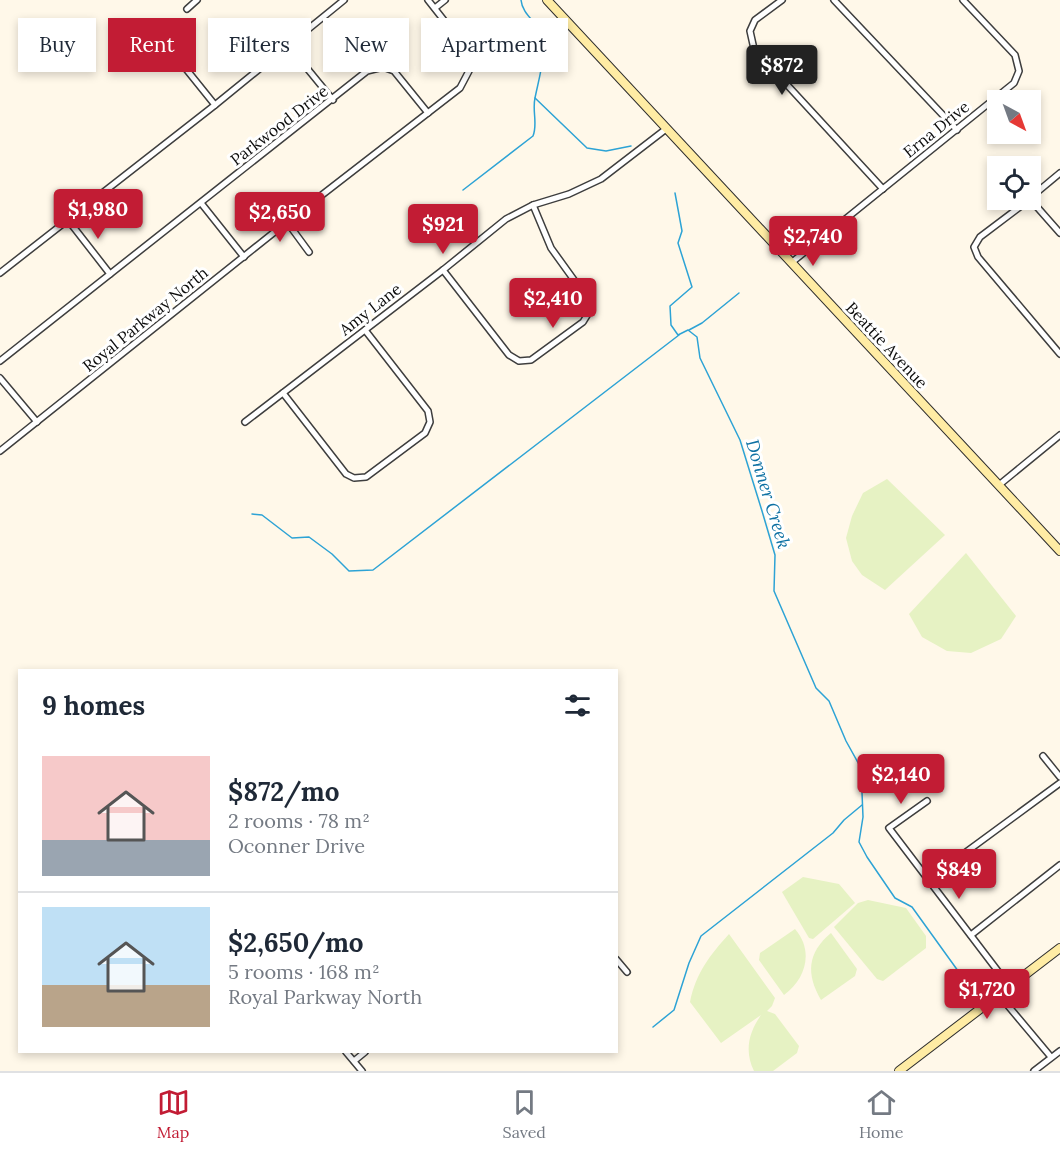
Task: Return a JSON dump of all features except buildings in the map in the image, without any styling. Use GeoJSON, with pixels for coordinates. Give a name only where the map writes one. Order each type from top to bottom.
{"type":"FeatureCollection","features":[{"type":"Feature","properties":{"kind":"street"},"geometry":{"type":"LineString","coordinates":[[187,9],[197,0]]}},
{"type":"Feature","properties":{"kind":"street"},"geometry":{"type":"LineString","coordinates":[[311,27],[344,0]]}},
{"type":"Feature","properties":{"kind":"street","name":"Royal Parkway North"},"geometry":{"type":"LineString","coordinates":[[0,452],[287,222],[460,88],[470,69],[465,47],[428,0]]}},
{"type":"Feature","properties":{"kind":"street"},"geometry":{"type":"LineString","coordinates":[[435,8],[445,0]]}},
{"type":"Feature","properties":{"kind":"street","name":"Beattie Avenue"},"geometry":{"type":"LineString","coordinates":[[547,0],[1060,551]]}},
{"type":"Feature","properties":{"kind":"street"},"geometry":{"type":"LineString","coordinates":[[782,0],[755,20],[750,31],[754,49],[883,189]]}},
{"type":"Feature","properties":{"kind":"street"},"geometry":{"type":"LineString","coordinates":[[834,0],[957,130]]}},
{"type":"Feature","properties":{"kind":"street","name":"Erna Drive"},"geometry":{"type":"LineString","coordinates":[[791,262],[1014,83],[1019,71],[1015,55],[963,0]]}},
{"type":"Feature","properties":{"kind":"street","name":"Parkwood Drive"},"geometry":{"type":"LineString","coordinates":[[0,361],[367,71],[383,67],[394,71],[428,113]]}},
{"type":"Feature","properties":{"kind":"street"},"geometry":{"type":"LineString","coordinates":[[189,72],[216,105]]}},
{"type":"Feature","properties":{"kind":"street"},"geometry":{"type":"LineString","coordinates":[[0,273],[256,72]]}},
{"type":"Feature","properties":{"kind":"street"},"geometry":{"type":"LineString","coordinates":[[310,72],[333,100]]}},
{"type":"Feature","properties":{"kind":"street","name":"Amy Lane"},"geometry":{"type":"LineString","coordinates":[[245,422],[506,219],[532,205],[570,194],[601,179],[666,129]]}},
{"type":"Feature","properties":{"kind":"street"},"geometry":{"type":"LineString","coordinates":[[1041,189],[1060,173]]}},
{"type":"Feature","properties":{"kind":"street"},"geometry":{"type":"LineString","coordinates":[[201,203],[243,257]]}},
{"type":"Feature","properties":{"kind":"street"},"geometry":{"type":"LineString","coordinates":[[443,270],[509,355],[519,361],[531,360],[583,322],[591,309],[587,298],[551,248],[532,205]]}},
{"type":"Feature","properties":{"kind":"street"},"geometry":{"type":"LineString","coordinates":[[1016,210],[980,237],[974,247],[978,257],[1060,354]]}},
{"type":"Feature","properties":{"kind":"street"},"geometry":{"type":"LineString","coordinates":[[1040,210],[1060,232]]}},
{"type":"Feature","properties":{"kind":"street"},"geometry":{"type":"LineString","coordinates":[[68,220],[110,274]]}},
{"type":"Feature","properties":{"kind":"street"},"geometry":{"type":"LineString","coordinates":[[287,222],[309,252]]}},
{"type":"Feature","properties":{"kind":"street"},"geometry":{"type":"LineString","coordinates":[[283,393],[346,474],[354,478],[366,477],[425,433],[430,422],[428,411],[365,330]]}},
{"type":"Feature","properties":{"kind":"street"},"geometry":{"type":"LineString","coordinates":[[0,378],[38,422]]}},
{"type":"Feature","properties":{"kind":"street"},"geometry":{"type":"LineString","coordinates":[[999,485],[1060,435]]}},
{"type":"Feature","properties":{"kind":"street"},"geometry":{"type":"LineString","coordinates":[[1043,756],[1060,777]]}},
{"type":"Feature","properties":{"kind":"street"},"geometry":{"type":"LineString","coordinates":[[928,880],[1060,783]]}},
{"type":"Feature","properties":{"kind":"street"},"geometry":{"type":"LineString","coordinates":[[927,801],[889,828],[1010,987]]}},
{"type":"Feature","properties":{"kind":"street"},"geometry":{"type":"LineString","coordinates":[[971,935],[1060,865]]}},
{"type":"Feature","properties":{"kind":"street"},"geometry":{"type":"LineString","coordinates":[[899,1071],[1060,948]]}},
{"type":"Feature","properties":{"kind":"street"},"geometry":{"type":"LineString","coordinates":[[618,961],[627,972]]}},
{"type":"Feature","properties":{"kind":"street"},"geometry":{"type":"LineString","coordinates":[[999,995],[1051,1057]]}},
{"type":"Feature","properties":{"kind":"street"},"geometry":{"type":"LineString","coordinates":[[1034,1071],[1060,1051]]}},
{"type":"Feature","properties":{"kind":"street"},"geometry":{"type":"LineString","coordinates":[[347,1053],[362,1071]]}},
{"type":"Feature","properties":{"kind":"street"},"geometry":{"type":"LineString","coordinates":[[354,1061],[364,1053]]}},
{"type":"Feature","properties":{"kind":"green space"},"geometry":{"type":"Polygon","coordinates":[[[887,479],[945,535],[885,590],[862,575],[852,561],[846,538],[852,516],[863,493],[887,479]]]}},
{"type":"Feature","properties":{"kind":"green space"},"geometry":{"type":"Polygon","coordinates":[[[966,553],[1016,616],[1001,639],[971,653],[947,651],[922,637],[909,614],[966,553]]]}},
{"type":"Feature","properties":{"kind":"green space"},"geometry":{"type":"Polygon","coordinates":[[[803,877],[839,884],[855,903],[813,939],[809,938],[782,892],[803,877]]]}},
{"type":"Feature","properties":{"kind":"green space"},"geometry":{"type":"Polygon","coordinates":[[[868,900],[906,908],[926,936],[926,948],[883,981],[877,979],[834,927],[858,903],[868,900]]]}},
{"type":"Feature","properties":{"kind":"green space"},"geometry":{"type":"Polygon","coordinates":[[[795,929],[804,946],[805,964],[798,981],[784,995],[759,960],[760,953],[795,929]]]}},
{"type":"Feature","properties":{"kind":"green space"},"geometry":{"type":"Polygon","coordinates":[[[831,933],[857,969],[855,976],[821,1000],[813,981],[811,964],[817,948],[831,933]]]}},
{"type":"Feature","properties":{"kind":"green space"},"geometry":{"type":"Polygon","coordinates":[[[729,934],[775,998],[767,1011],[775,1014],[799,1046],[797,1053],[773,1071],[754,1071],[749,1056],[749,1042],[753,1028],[761,1015],[721,1043],[690,1002],[696,982],[705,965],[729,934]]]}},
{"type":"Feature","properties":{"kind":"waterway","name":"Donner Creek"},"geometry":{"type":"LineString","coordinates":[[521,0],[524,9],[543,38],[542,64],[535,98],[587,148],[606,151],[631,146]]}},
{"type":"Feature","properties":{"kind":"waterway"},"geometry":{"type":"LineString","coordinates":[[463,190],[533,136],[535,98]]}},
{"type":"Feature","properties":{"kind":"waterway","name":"Donner Creek"},"geometry":{"type":"LineString","coordinates":[[675,193],[682,231],[678,243],[692,287],[670,306],[671,325],[678,335],[688,330],[697,337],[700,358],[740,440],[762,511],[775,555],[774,591],[816,688],[829,701],[846,741],[861,768],[863,817],[859,842],[895,898],[912,907],[966,982],[982,996]]}},
{"type":"Feature","properties":{"kind":"waterway"},"geometry":{"type":"LineString","coordinates":[[689,330],[702,323],[739,293]]}},
{"type":"Feature","properties":{"kind":"waterway"},"geometry":{"type":"LineString","coordinates":[[252,514],[262,515],[292,538],[309,537],[332,554],[349,571],[373,570],[679,335]]}},
{"type":"Feature","properties":{"kind":"waterway"},"geometry":{"type":"LineString","coordinates":[[653,1027],[674,1010],[689,963],[701,936],[833,833],[862,805]]}}]}
